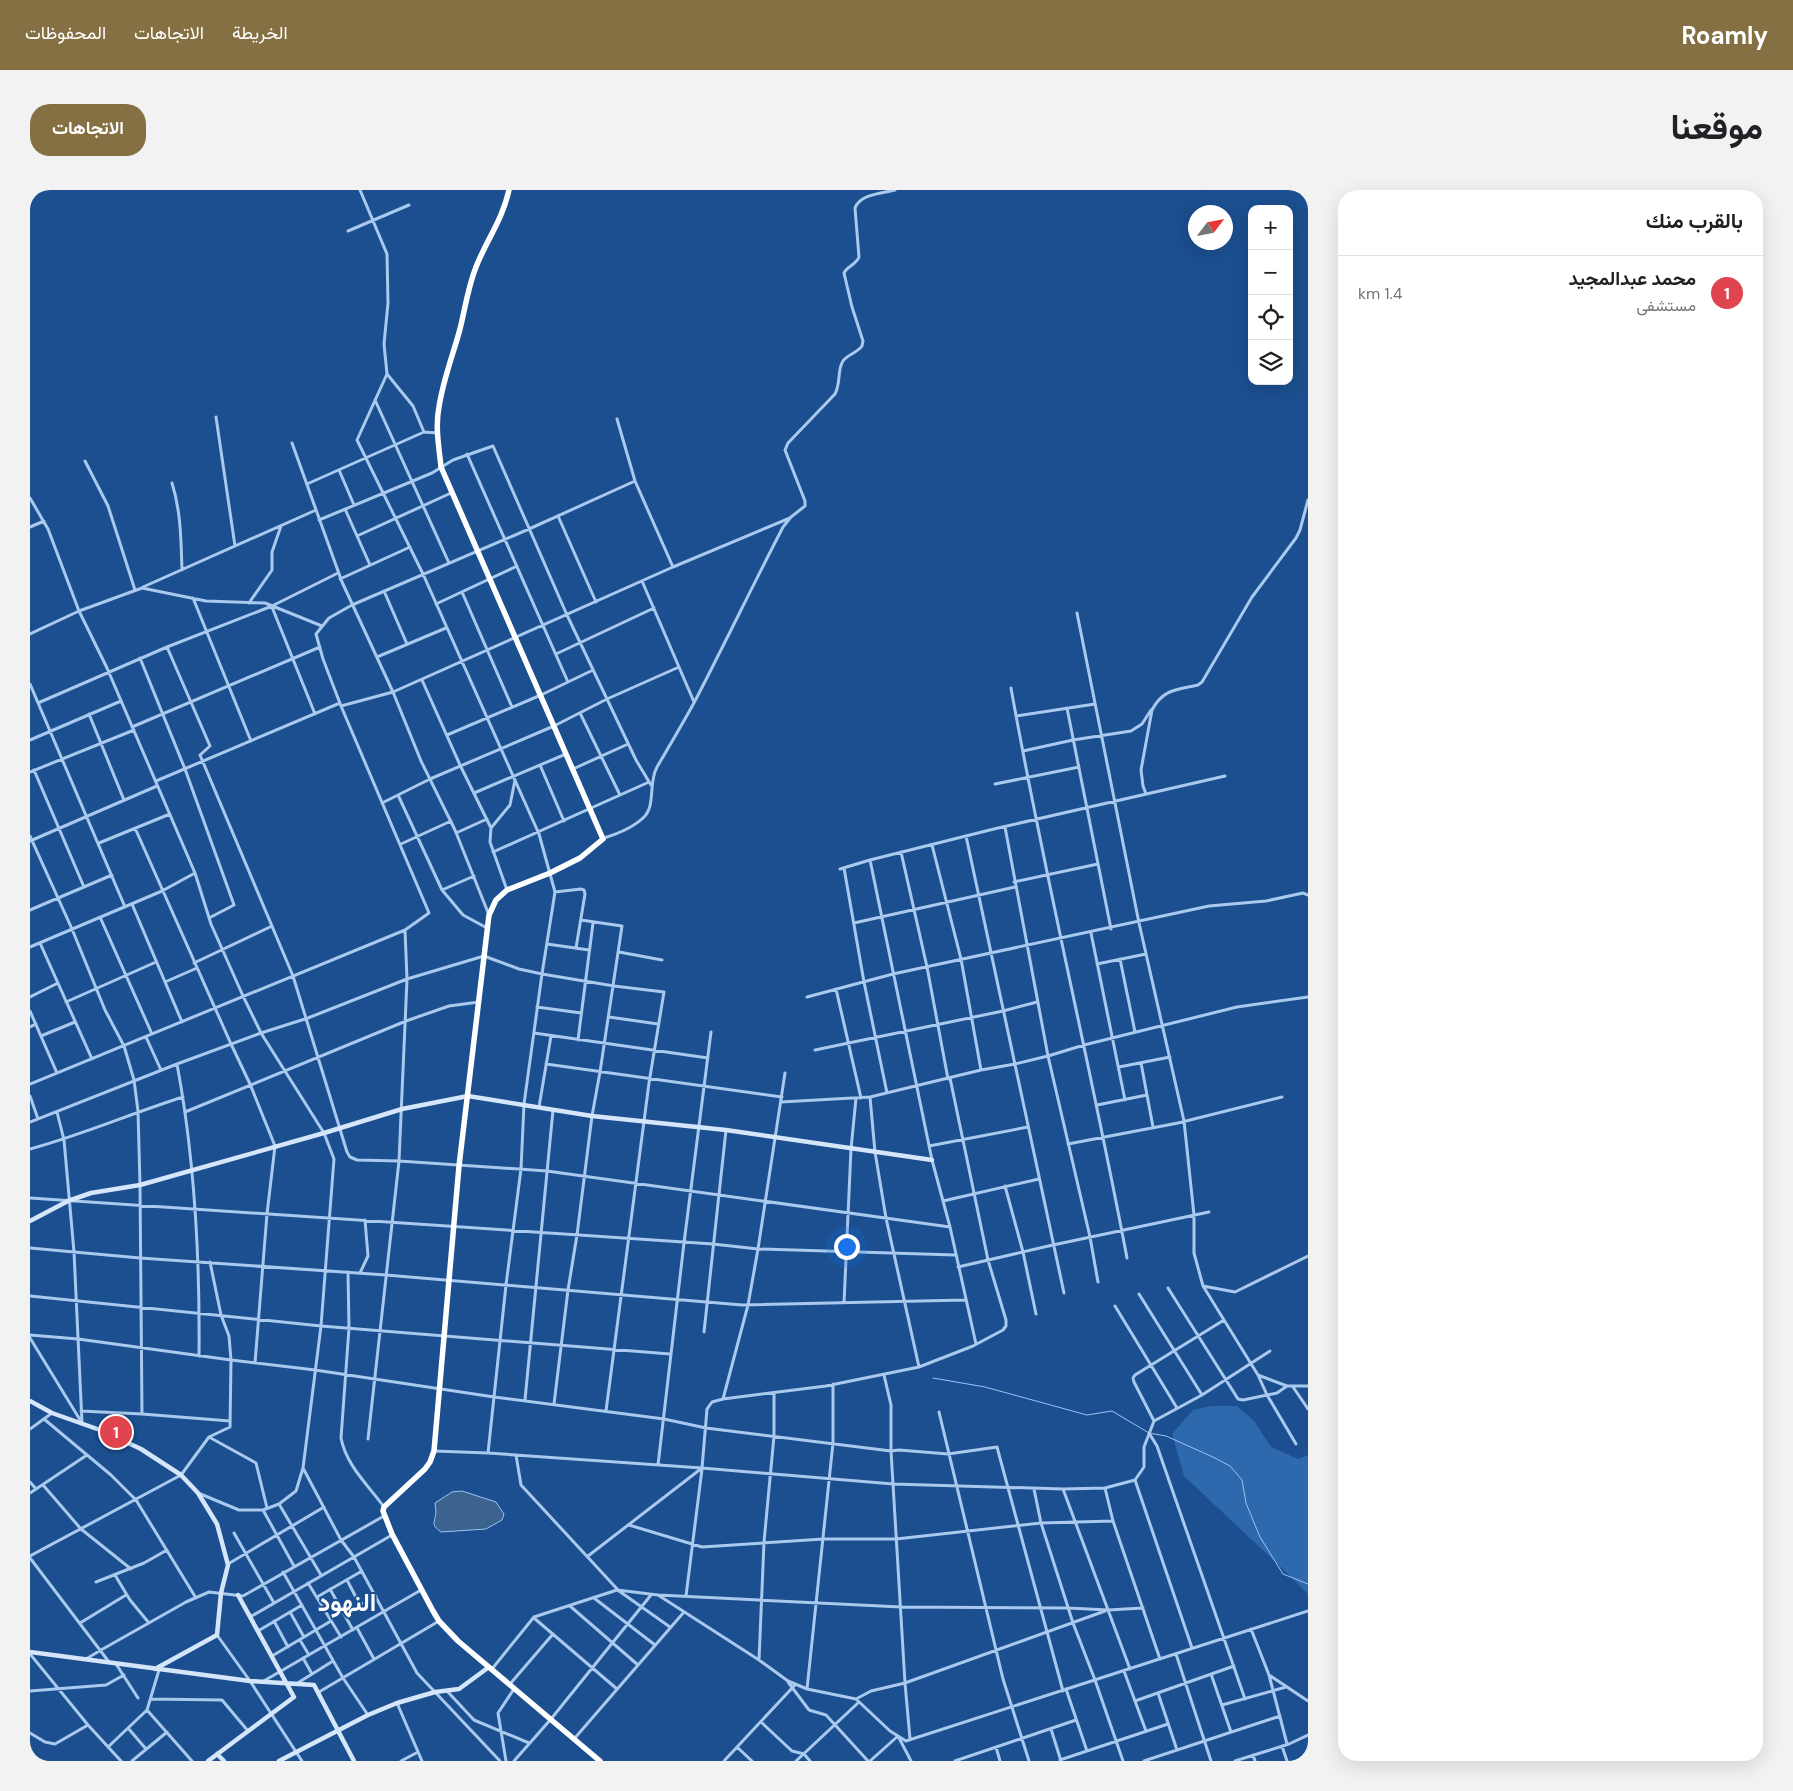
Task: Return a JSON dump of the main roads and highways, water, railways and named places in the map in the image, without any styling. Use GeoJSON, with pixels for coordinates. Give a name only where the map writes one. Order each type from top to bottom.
{"type":"FeatureCollection","features":[{"type":"Feature","properties":{"kind":"highway"},"geometry":{"type":"LineString","coordinates":[[509,190],[504,211],[476,267],[468,292],[460,331],[447,369],[438,408],[437,434],[440,467],[603,839],[580,858],[550,873],[507,890],[496,900],[489,915],[459,1166],[434,1451],[425,1469],[384,1507],[384,1516],[439,1622],[458,1641],[598,1760]]}},
{"type":"Feature","properties":{"kind":"waterway"},"geometry":{"type":"LineString","coordinates":[[933,1378],[985,1387],[1087,1415],[1112,1411],[1149,1433],[1166,1436],[1230,1466],[1242,1480],[1246,1503],[1260,1537],[1283,1574],[1308,1584]]}},
{"type":"Feature","properties":{"kind":"place","name":"محمد عبدالمجيد"},"geometry":{"type":"Point","coordinates":[116,1432]}},
{"type":"Feature","properties":{"kind":"district","name":"النهود"},"geometry":{"type":"Point","coordinates":[347,1602]}}]}
